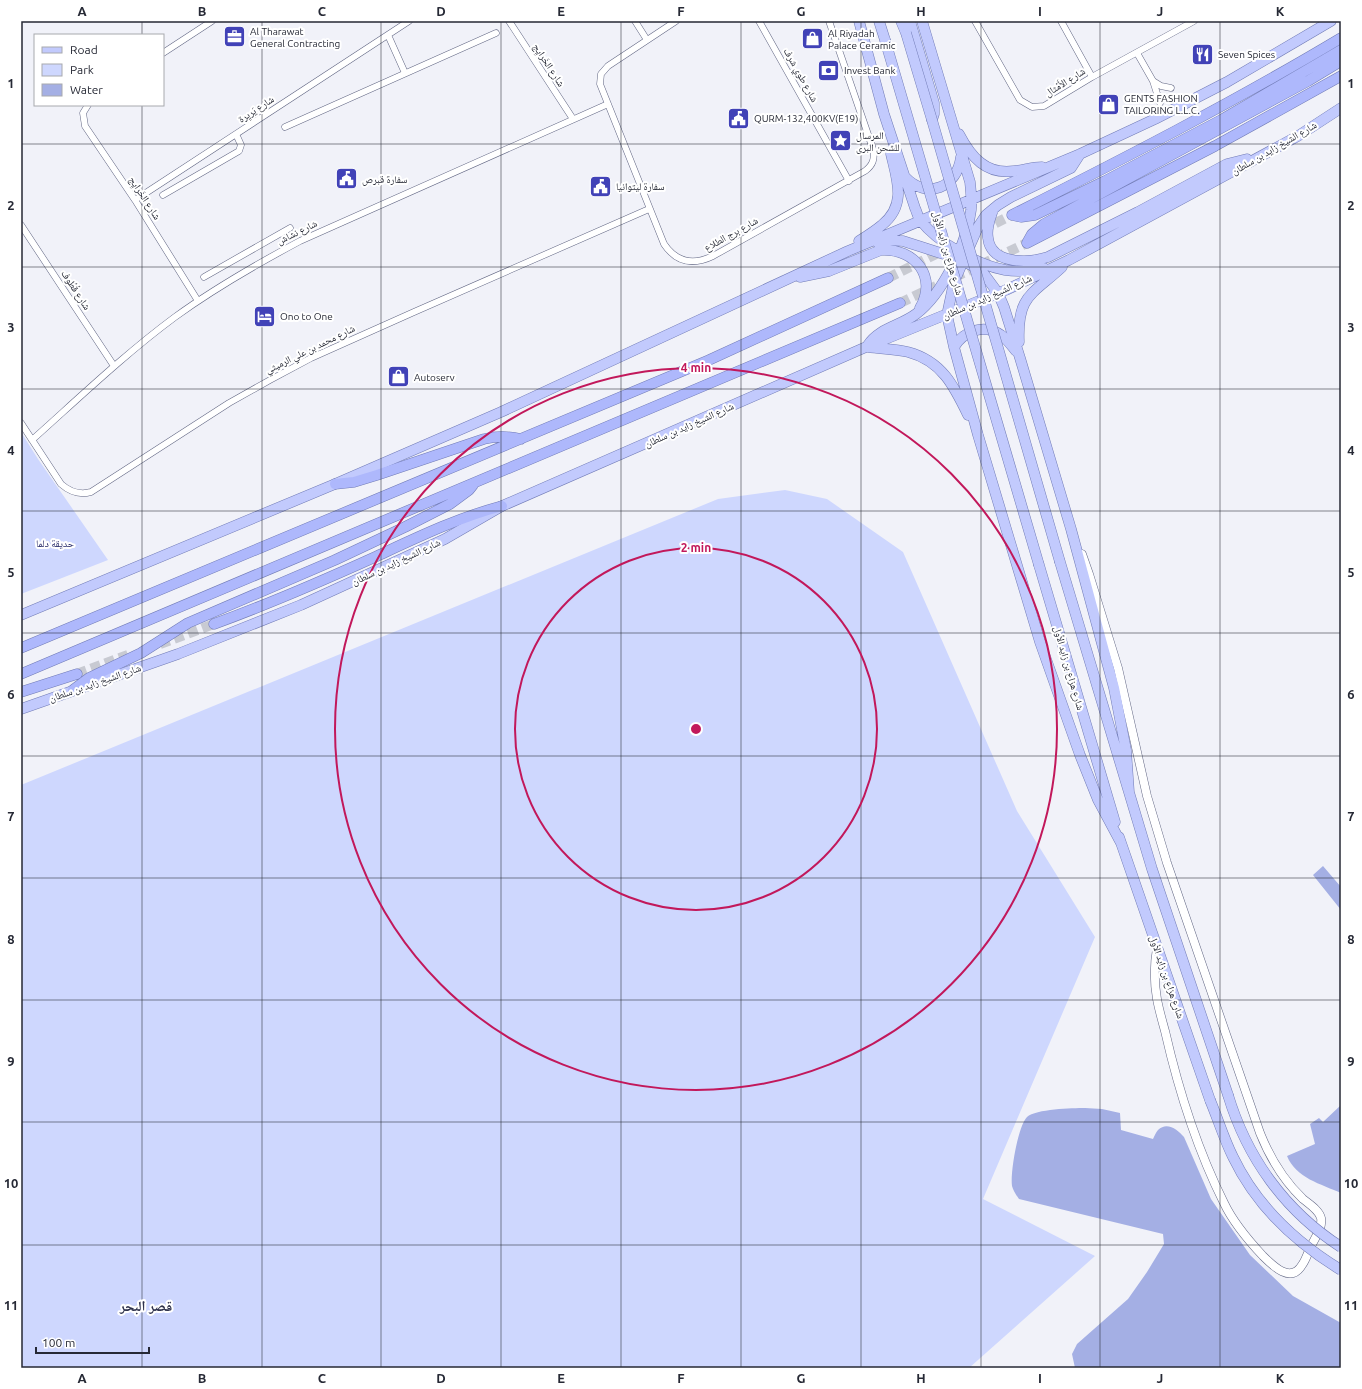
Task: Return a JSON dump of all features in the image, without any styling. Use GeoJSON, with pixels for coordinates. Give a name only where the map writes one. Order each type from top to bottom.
{"type":"FeatureCollection","features":[{"type":"Feature","properties":{"kind":"highway"},"geometry":{"type":"LineString","coordinates":[[1341,38],[1176,131],[1012,215],[1021,217],[1035,215],[1099,184],[1221,120],[1341,50]]}},
{"type":"Feature","properties":{"kind":"highway"},"geometry":{"type":"LineString","coordinates":[[1341,61],[1308,81],[1044,224],[1036,230],[1027,243],[1121,196],[1341,76]]}},
{"type":"Feature","properties":{"kind":"highway"},"geometry":{"type":"LineString","coordinates":[[21,648],[709,360],[888,278]]}},
{"type":"Feature","properties":{"kind":"highway"},"geometry":{"type":"LineString","coordinates":[[21,674],[900,303]]}},
{"type":"Feature","properties":{"kind":"highway"},"geometry":{"type":"LineString","coordinates":[[335,484],[354,482],[484,439],[510,436],[521,439]]}},
{"type":"Feature","properties":{"kind":"highway"},"geometry":{"type":"LineString","coordinates":[[73,690],[89,678],[141,653],[188,623],[335,560],[439,510],[460,498],[477,481]]}},
{"type":"Feature","properties":{"kind":"highway"},"geometry":{"type":"LineString","coordinates":[[214,624],[257,609],[454,521],[502,506]]}},
{"type":"Feature","properties":{"kind":"highway"},"geometry":{"type":"LineString","coordinates":[[21,692],[77,674]]}},
{"type":"Feature","properties":{"kind":"main road"},"geometry":{"type":"LineString","coordinates":[[859,21],[884,114],[920,220],[938,238],[984,274],[998,293],[1004,307],[1071,529],[1114,688],[1126,750],[1129,792]]}},
{"type":"Feature","properties":{"kind":"main road","name":"شارع هزاع بن زايد الأول"},"geometry":{"type":"LineString","coordinates":[[879,21],[1121,843],[1210,1100],[1232,1156],[1257,1196],[1277,1220],[1301,1242],[1341,1270]]}},
{"type":"Feature","properties":{"kind":"main road","name":"شارع هزاع بن زايد الأول"},"geometry":{"type":"LineString","coordinates":[[902,21],[910,28],[932,120],[1060,562],[1152,869],[1238,1126],[1252,1154],[1270,1182],[1280,1194],[1303,1218],[1325,1237],[1341,1247]]}},
{"type":"Feature","properties":{"kind":"main road"},"geometry":{"type":"LineString","coordinates":[[922,21],[961,157],[970,182],[972,199],[961,256],[948,304],[947,315],[954,347],[978,435],[1040,642],[1095,793],[1121,843]]}},
{"type":"Feature","properties":{"kind":"main road"},"geometry":{"type":"LineString","coordinates":[[21,615],[335,484],[501,412],[848,251],[1080,154],[1155,119],[1227,82],[1331,21]]}},
{"type":"Feature","properties":{"kind":"main road","name":"شارع الشيخ زايد بن سلطان"},"geometry":{"type":"LineString","coordinates":[[21,709],[178,654],[301,605],[445,539],[502,506],[866,347],[998,293],[1069,260],[1298,136],[1341,108]]}},
{"type":"Feature","properties":{"kind":"main road"},"geometry":{"type":"LineString","coordinates":[[949,113],[970,153],[985,166],[1007,172],[1035,167],[1050,167]]}},
{"type":"Feature","properties":{"kind":"main road"},"geometry":{"type":"LineString","coordinates":[[848,251],[885,223],[897,206],[898,183],[888,145],[884,114]]}},
{"type":"Feature","properties":{"kind":"main road"},"geometry":{"type":"LineString","coordinates":[[978,435],[952,385],[937,367],[924,359],[909,353],[866,347],[880,332],[915,314],[927,304],[961,256],[986,215],[1011,197],[1071,168],[1080,154]]}},
{"type":"Feature","properties":{"kind":"main road"},"geometry":{"type":"LineString","coordinates":[[994,208],[988,228],[990,246],[1001,256],[1016,260],[1037,260],[1048,257],[1138,212],[1227,164],[1262,155]]}},
{"type":"Feature","properties":{"kind":"main road"},"geometry":{"type":"LineString","coordinates":[[904,175],[911,182],[920,187],[929,189],[939,188],[948,183],[955,176],[960,167],[961,157]]}},
{"type":"Feature","properties":{"kind":"main road"},"geometry":{"type":"LineString","coordinates":[[848,251],[884,241],[896,240],[961,256],[1005,270],[1017,271],[1030,271],[1069,260]]}},
{"type":"Feature","properties":{"kind":"main road"},"geometry":{"type":"LineString","coordinates":[[791,277],[802,277],[820,273],[881,250],[899,251],[918,263],[926,281],[924,300],[915,314]]}},
{"type":"Feature","properties":{"kind":"main road"},"geometry":{"type":"LineString","coordinates":[[1020,358],[1018,327],[1024,304],[1028,296],[1069,260]]}},
{"type":"Feature","properties":{"kind":"main road"},"geometry":{"type":"LineString","coordinates":[[954,347],[966,334],[977,330],[990,330],[1001,335],[1020,358]]}},
{"type":"Feature","properties":{"kind":"street"},"geometry":{"type":"LineString","coordinates":[[164,52],[212,21]]}},
{"type":"Feature","properties":{"kind":"street","name":"شارع يَريِرة"},"geometry":{"type":"LineString","coordinates":[[135,200],[409,21]]}},
{"type":"Feature","properties":{"kind":"street","name":"شارع الخَرايِج"},"geometry":{"type":"LineString","coordinates":[[509,21],[573,119]]}},
{"type":"Feature","properties":{"kind":"street"},"geometry":{"type":"LineString","coordinates":[[635,21],[647,40]]}},
{"type":"Feature","properties":{"kind":"street","name":"شارع برج الطلاع"},"geometry":{"type":"LineString","coordinates":[[676,21],[604,69],[601,74],[600,84],[664,244],[669,252],[677,258],[695,262],[713,256],[849,180],[870,167],[874,162],[874,155],[829,21]]}},
{"type":"Feature","properties":{"kind":"street","name":"شارع طوي شرف"},"geometry":{"type":"LineString","coordinates":[[759,21],[849,180]]}},
{"type":"Feature","properties":{"kind":"street","name":"شارع الأَمْثال"},"geometry":{"type":"LineString","coordinates":[[975,21],[1020,100],[1026,105],[1032,107],[1044,106],[1092,77],[1194,21]]}},
{"type":"Feature","properties":{"kind":"street"},"geometry":{"type":"LineString","coordinates":[[1061,21],[1092,77]]}},
{"type":"Feature","properties":{"kind":"street"},"geometry":{"type":"LineString","coordinates":[[286,127],[496,33]]}},
{"type":"Feature","properties":{"kind":"street"},"geometry":{"type":"LineString","coordinates":[[388,35],[405,73]]}},
{"type":"Feature","properties":{"kind":"street"},"geometry":{"type":"LineString","coordinates":[[1137,53],[1152,81],[1160,103]]}},
{"type":"Feature","properties":{"kind":"street"},"geometry":{"type":"LineString","coordinates":[[1152,81],[1161,86],[1171,88]]}},
{"type":"Feature","properties":{"kind":"street","name":"شارع نشاش"},"geometry":{"type":"LineString","coordinates":[[32,440],[142,342],[198,301],[253,266],[300,241],[608,104]]}},
{"type":"Feature","properties":{"kind":"street","name":"شارع الخَرايِج"},"geometry":{"type":"LineString","coordinates":[[87,106],[83,113],[85,126],[135,200],[198,301]]}},
{"type":"Feature","properties":{"kind":"street"},"geometry":{"type":"LineString","coordinates":[[163,195],[239,151],[241,145],[236,134]]}},
{"type":"Feature","properties":{"kind":"street"},"geometry":{"type":"LineString","coordinates":[[184,168],[188,180]]}},
{"type":"Feature","properties":{"kind":"street","name":"شارع محمد بن علي الرميثي"},"geometry":{"type":"LineString","coordinates":[[21,423],[65,488],[75,493],[92,492],[229,403],[304,362],[650,209]]}},
{"type":"Feature","properties":{"kind":"street","name":"شارع قُطُوف"},"geometry":{"type":"LineString","coordinates":[[21,225],[114,366]]}},
{"type":"Feature","properties":{"kind":"street"},"geometry":{"type":"LineString","coordinates":[[204,277],[290,228]]}},
{"type":"Feature","properties":{"kind":"street"},"geometry":{"type":"LineString","coordinates":[[246,254],[253,266]]}},
{"type":"Feature","properties":{"kind":"street"},"geometry":{"type":"LineString","coordinates":[[1071,529],[1089,574],[1118,668],[1147,796],[1167,863],[1260,1133],[1271,1157],[1285,1179],[1318,1212],[1321,1218],[1320,1226],[1302,1265],[1296,1271],[1286,1273],[1278,1270],[1256,1249],[1224,1203],[1182,1094],[1159,1008],[1155,978],[1157,948]]}},
{"type":"Feature","properties":{"kind":"green space","name":"حديقة دلما"},"geometry":{"type":"Polygon","coordinates":[[[21,432],[108,560],[21,594],[21,432]]]}},
{"type":"Feature","properties":{"kind":"green space"},"geometry":{"type":"Polygon","coordinates":[[[785,490],[827,499],[903,552],[1017,811],[1095,937],[983,1199],[1095,1256],[969,1368],[21,1368],[21,785],[718,499],[785,490]]]}},
{"type":"Feature","properties":{"kind":"water"},"geometry":{"type":"Polygon","coordinates":[[[1323,866],[1341,887],[1341,910],[1313,875],[1323,866]]]}},
{"type":"Feature","properties":{"kind":"water"},"geometry":{"type":"Polygon","coordinates":[[[1341,1105],[1341,1193],[1317,1183],[1303,1175],[1296,1170],[1287,1156],[1315,1144],[1310,1124],[1319,1118],[1323,1122],[1341,1105]]]}},
{"type":"Feature","properties":{"kind":"water"},"geometry":{"type":"Polygon","coordinates":[[[1085,1108],[1102,1109],[1120,1113],[1121,1130],[1153,1139],[1158,1130],[1165,1126],[1176,1129],[1182,1134],[1211,1199],[1250,1255],[1293,1296],[1341,1323],[1341,1368],[1075,1368],[1072,1354],[1077,1344],[1128,1299],[1164,1244],[1163,1234],[1019,1199],[1012,1186],[1013,1161],[1018,1139],[1027,1117],[1038,1112],[1085,1108]]]}},
{"type":"Feature","properties":{"kind":"tunnel"},"geometry":{"type":"LineString","coordinates":[[982,230],[1012,215]]}},
{"type":"Feature","properties":{"kind":"tunnel"},"geometry":{"type":"LineString","coordinates":[[900,303],[1027,243]]}},
{"type":"Feature","properties":{"kind":"tunnel"},"geometry":{"type":"LineString","coordinates":[[888,278],[944,250]]}},
{"type":"Feature","properties":{"kind":"tunnel"},"geometry":{"type":"LineString","coordinates":[[160,644],[214,624]]}},
{"type":"Feature","properties":{"kind":"tunnel"},"geometry":{"type":"LineString","coordinates":[[77,674],[128,655]]}},
{"type":"Feature","properties":{"kind":"place","name":"Al Tharawat General Contracting"},"geometry":{"type":"Point","coordinates":[234,37]}},
{"type":"Feature","properties":{"kind":"place","name":"Al Riyadah Palace Ceramic"},"geometry":{"type":"Point","coordinates":[812,39]}},
{"type":"Feature","properties":{"kind":"place","name":"Seven Spices"},"geometry":{"type":"Point","coordinates":[1203,54]}},
{"type":"Feature","properties":{"kind":"place","name":"Invest Bank"},"geometry":{"type":"Point","coordinates":[829,70]}},
{"type":"Feature","properties":{"kind":"place","name":"GENTS FASHION TAILORING L.L.C."},"geometry":{"type":"Point","coordinates":[1108,104]}},
{"type":"Feature","properties":{"kind":"place","name":"QURM-132,400KV(E19)"},"geometry":{"type":"Point","coordinates":[739,118]}},
{"type":"Feature","properties":{"kind":"place","name":"المرسال للشحن البرى"},"geometry":{"type":"Point","coordinates":[841,141]}},
{"type":"Feature","properties":{"kind":"place","name":"سفارة قبرص"},"geometry":{"type":"Point","coordinates":[347,179]}},
{"type":"Feature","properties":{"kind":"place","name":"سفارة ليتوانيا"},"geometry":{"type":"Point","coordinates":[601,186]}},
{"type":"Feature","properties":{"kind":"place","name":"Ono to One"},"geometry":{"type":"Point","coordinates":[264,316]}},
{"type":"Feature","properties":{"kind":"place","name":"Autoserv"},"geometry":{"type":"Point","coordinates":[398,377]}},
{"type":"Feature","properties":{"kind":"district","name":"قصر البحر"},"geometry":{"type":"Point","coordinates":[146,1306]}}]}
